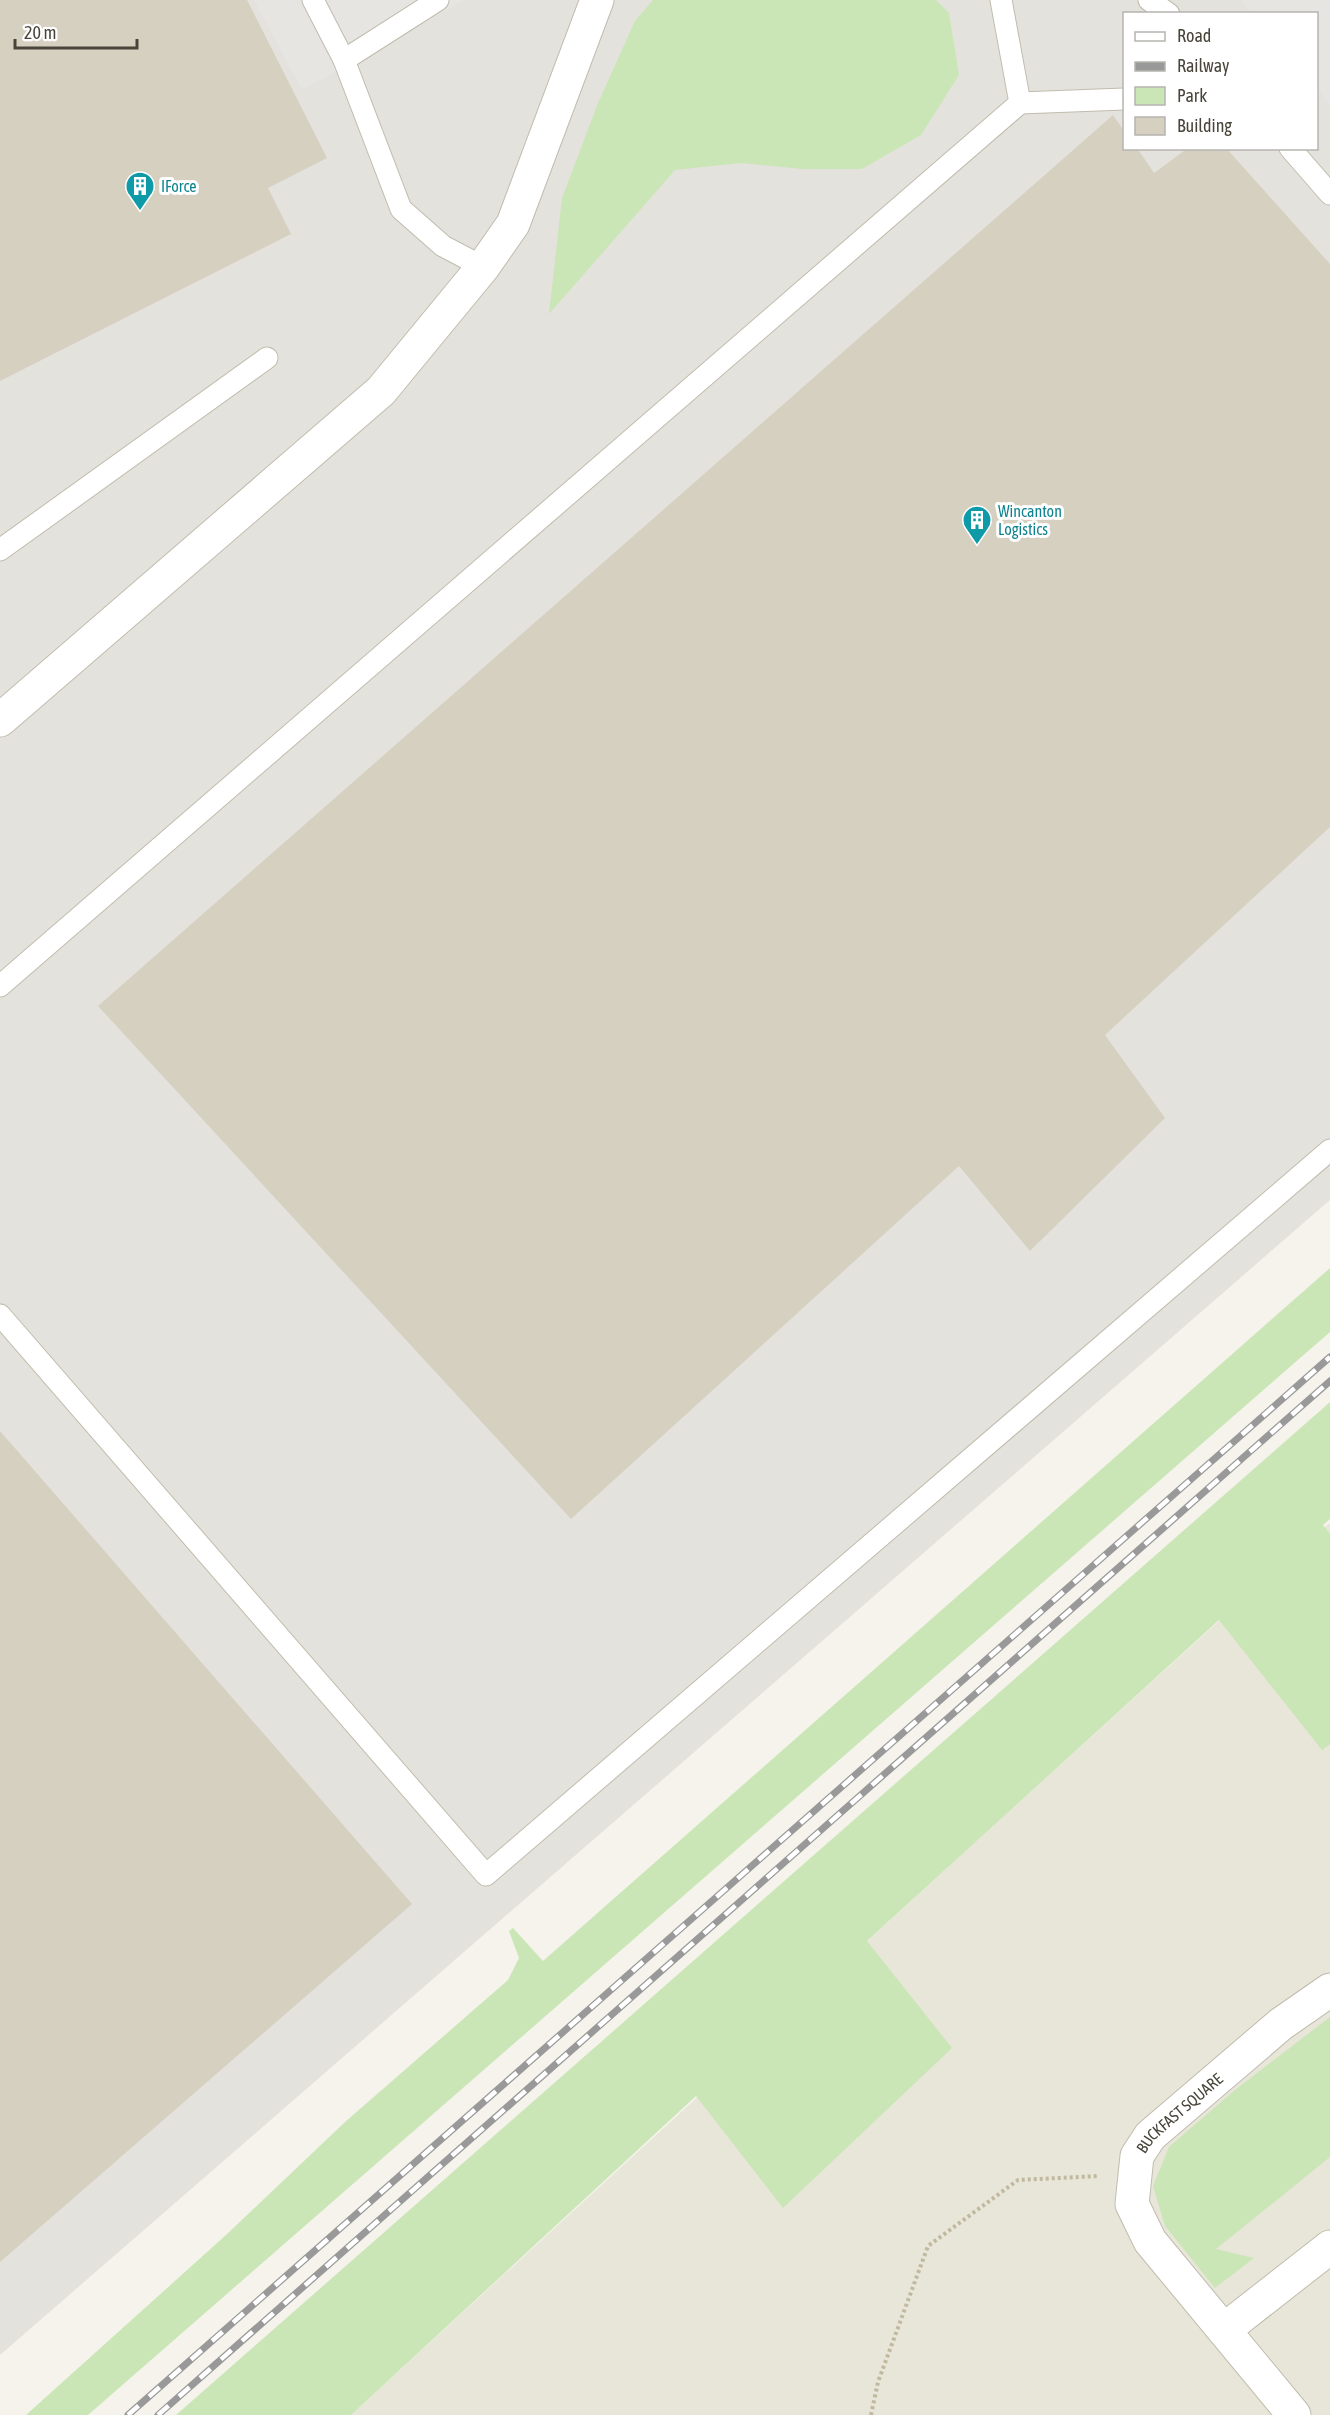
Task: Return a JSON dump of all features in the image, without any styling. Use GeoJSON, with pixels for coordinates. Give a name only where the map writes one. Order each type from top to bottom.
{"type":"FeatureCollection","features":[{"type":"Feature","properties":{"kind":"street"},"geometry":{"type":"LineString","coordinates":[[0,720],[381,391],[483,267],[513,224],[597,0]]}},
{"type":"Feature","properties":{"kind":"street","name":"BUCKFAST SQUARE"},"geometry":{"type":"LineString","coordinates":[[1294,2415],[1150,2241],[1132,2204],[1134,2175],[1137,2156],[1150,2136],[1164,2122],[1281,2024],[1330,1990]]}},
{"type":"Feature","properties":{"kind":"street"},"geometry":{"type":"LineString","coordinates":[[1224,2330],[1330,2247]]}},
{"type":"Feature","properties":{"kind":"lane"},"geometry":{"type":"LineString","coordinates":[[314,0],[344,60],[401,209],[443,246],[483,267]]}},
{"type":"Feature","properties":{"kind":"lane"},"geometry":{"type":"LineString","coordinates":[[1001,0],[1020,103]]}},
{"type":"Feature","properties":{"kind":"lane"},"geometry":{"type":"LineString","coordinates":[[1149,0],[1166,12]]}},
{"type":"Feature","properties":{"kind":"lane"},"geometry":{"type":"LineString","coordinates":[[344,60],[427,3]]}},
{"type":"Feature","properties":{"kind":"lane"},"geometry":{"type":"LineString","coordinates":[[0,986],[1020,103],[1123,99]]}},
{"type":"Feature","properties":{"kind":"lane"},"geometry":{"type":"LineString","coordinates":[[1292,150],[1330,194]]}},
{"type":"Feature","properties":{"kind":"lane"},"geometry":{"type":"LineString","coordinates":[[0,550],[267,358]]}},
{"type":"Feature","properties":{"kind":"lane"},"geometry":{"type":"LineString","coordinates":[[0,1315],[486,1875],[1330,1150]]}},
{"type":"Feature","properties":{"kind":"path"},"geometry":{"type":"LineString","coordinates":[[871,2415],[878,2382],[928,2246],[1017,2180],[1134,2175]]}},
{"type":"Feature","properties":{"kind":"shaded area"},"geometry":{"type":"Polygon","coordinates":[[[0,0],[1330,0],[1330,1200],[0,2355],[0,0]]]}},
{"type":"Feature","properties":{"kind":"shaded area"},"geometry":{"type":"Polygon","coordinates":[[[254,0],[465,0],[302,90],[254,0]]]}},
{"type":"Feature","properties":{"kind":"shaded area"},"geometry":{"type":"Polygon","coordinates":[[[1240,0],[1330,0],[1330,104],[1318,89],[1318,12],[1250,12],[1240,0]]]}},
{"type":"Feature","properties":{"kind":"shaded area"},"geometry":{"type":"Polygon","coordinates":[[[1330,1523],[1330,2415],[351,2415],[994,1825],[1316,1533],[1330,1523]]]}},
{"type":"Feature","properties":{"kind":"green space"},"geometry":{"type":"Polygon","coordinates":[[[653,0],[936,0],[949,13],[959,75],[921,135],[862,169],[802,169],[741,163],[675,170],[549,314],[562,198],[598,103],[635,21],[653,0]]]}},
{"type":"Feature","properties":{"kind":"green space"},"geometry":{"type":"Polygon","coordinates":[[[1330,1268],[1330,1332],[88,2415],[26,2415],[226,2235],[345,2122],[508,1980],[519,1958],[509,1931],[513,1928],[543,1961],[1330,1268]]]}},
{"type":"Feature","properties":{"kind":"green space"},"geometry":{"type":"Polygon","coordinates":[[[1330,1402],[1330,1519],[1323,1525],[1330,1534],[1330,1744],[1322,1750],[1219,1620],[867,1941],[952,2048],[783,2208],[696,2096],[351,2415],[176,2415],[1330,1402]]]}},
{"type":"Feature","properties":{"kind":"green space"},"geometry":{"type":"Polygon","coordinates":[[[1330,2017],[1330,2157],[1216,2249],[1254,2258],[1215,2288],[1165,2226],[1153,2186],[1169,2147],[1235,2090],[1330,2017]]]}},
{"type":"Feature","properties":{"kind":"building","name":"IForce"},"geometry":{"type":"Polygon","coordinates":[[[0,0],[247,0],[327,158],[268,188],[291,234],[0,381],[0,0]]]}},
{"type":"Feature","properties":{"kind":"building","name":"Wincanton Logistics"},"geometry":{"type":"Polygon","coordinates":[[[1113,115],[1123,130],[1123,150],[1138,150],[1154,173],[1185,150],[1228,150],[1330,264],[1330,827],[1105,1035],[1165,1118],[1030,1251],[959,1166],[571,1519],[98,1006],[1113,115]]]}},
{"type":"Feature","properties":{"kind":"building"},"geometry":{"type":"Polygon","coordinates":[[[0,1431],[412,1904],[0,2262],[0,1431]]]}},
{"type":"Feature","properties":{"kind":"railway"},"geometry":{"type":"LineString","coordinates":[[128,2415],[1330,1357]]}},
{"type":"Feature","properties":{"kind":"railway"},"geometry":{"type":"LineString","coordinates":[[158,2415],[1330,1381]]}},
{"type":"Feature","properties":{"kind":"place","name":"IForce"},"geometry":{"type":"Point","coordinates":[140,212]}},
{"type":"Feature","properties":{"kind":"place","name":"Wincanton Logistics"},"geometry":{"type":"Point","coordinates":[977,546]}}]}
